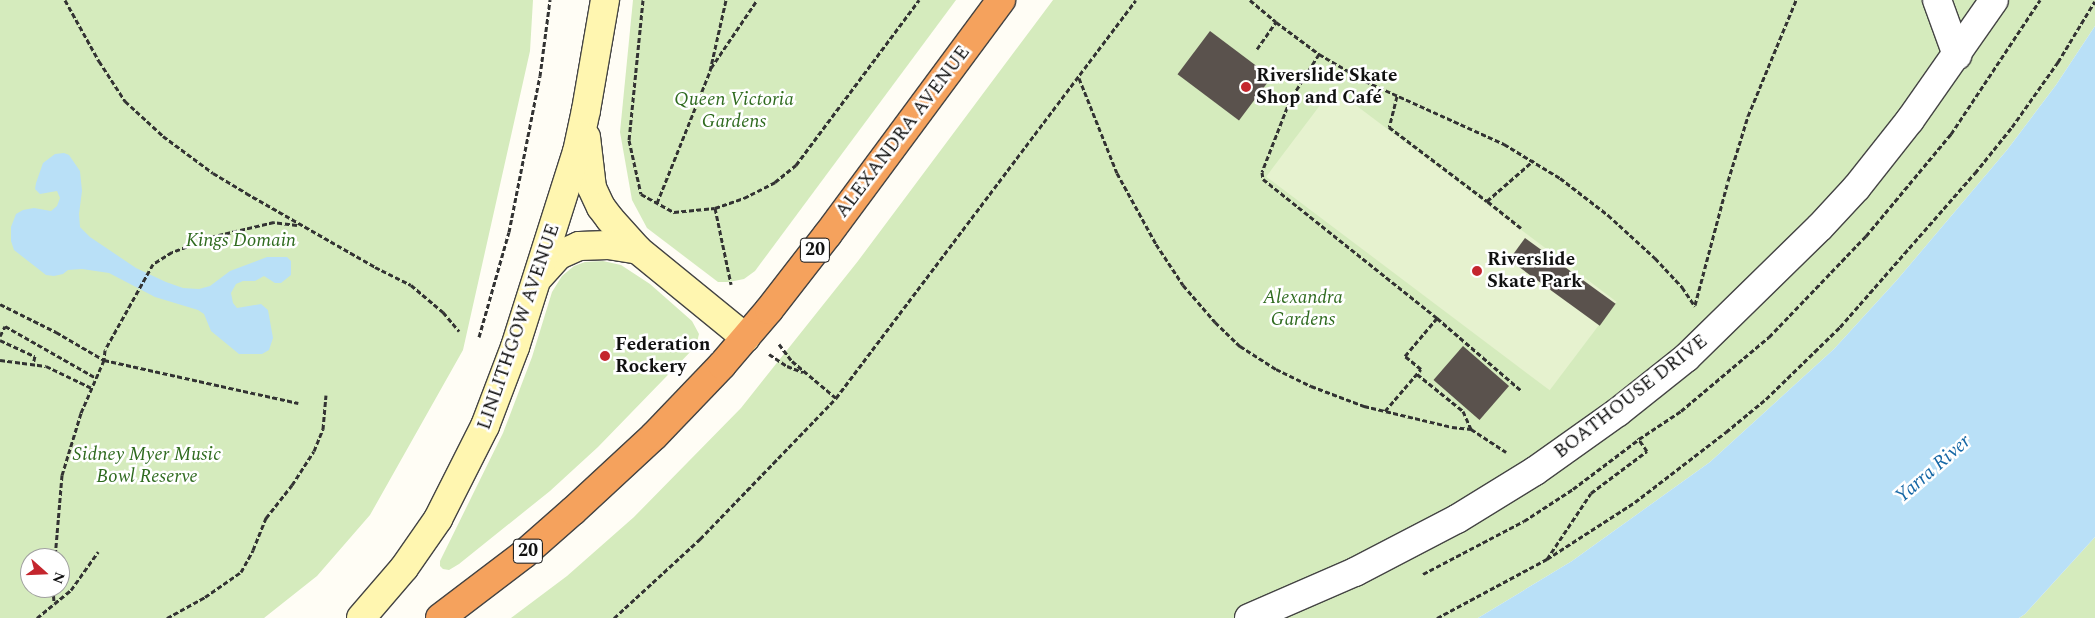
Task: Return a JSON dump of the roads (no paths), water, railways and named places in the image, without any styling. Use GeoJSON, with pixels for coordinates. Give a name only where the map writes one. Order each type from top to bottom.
{"type":"FeatureCollection","features":[{"type":"Feature","properties":{"kind":"highway","name":"ALEXANDRA AVENUE"},"geometry":{"type":"LineString","coordinates":[[440,618],[524,554],[602,484],[692,398],[746,338],[828,234],[1001,0]]}},
{"type":"Feature","properties":{"kind":"street","name":"LINLITHGOW AVENUE"},"geometry":{"type":"LineString","coordinates":[[362,618],[423,541],[458,482],[486,426],[515,347],[565,195],[584,123],[605,0]]}},
{"type":"Feature","properties":{"kind":"street"},"geometry":{"type":"LineString","coordinates":[[1937,0],[1958,55]]}},
{"type":"Feature","properties":{"kind":"street","name":"BOATHOUSE DRIVE"},"geometry":{"type":"LineString","coordinates":[[1249,618],[1356,572],[1458,519],[1535,471],[1618,412],[1686,358],[1820,227],[1857,186],[1958,55],[1994,0]]}},
{"type":"Feature","properties":{"kind":"street","name":"LINLITHGOW AVENUE"},"geometry":{"type":"LineString","coordinates":[[584,123],[592,188],[601,207],[638,250],[746,338]]}},
{"type":"Feature","properties":{"kind":"street"},"geometry":{"type":"LineString","coordinates":[[535,282],[559,255],[579,246],[608,245],[638,250]]}},
{"type":"Feature","properties":{"kind":"water","name":"Yarra River"},"geometry":{"type":"Polygon","coordinates":[[[2095,26],[2095,537],[2025,614],[2019,618],[1478,618],[1572,561],[1710,462],[1834,349],[1897,280],[2007,150],[2056,85],[2095,26]]]}},
{"type":"Feature","properties":{"kind":"water"},"geometry":{"type":"Polygon","coordinates":[[[64,153],[69,155],[80,171],[82,191],[79,214],[80,227],[90,237],[136,268],[166,282],[183,288],[199,289],[210,286],[230,271],[267,257],[287,257],[291,261],[291,275],[281,283],[275,283],[264,276],[255,281],[243,281],[236,284],[231,293],[233,303],[237,308],[261,304],[268,310],[273,338],[269,350],[262,354],[239,354],[211,331],[204,314],[198,310],[155,297],[109,273],[82,269],[68,270],[63,274],[54,276],[46,275],[14,250],[11,241],[11,227],[16,214],[23,210],[34,208],[51,211],[57,206],[60,198],[57,191],[40,194],[35,189],[43,163],[55,154],[64,153]]]}},
{"type":"Feature","properties":{"kind":"place","name":"Riverslide Skate Shop and Café"},"geometry":{"type":"Point","coordinates":[1246,87]}},
{"type":"Feature","properties":{"kind":"place","name":"Riverslide Skate Park"},"geometry":{"type":"Point","coordinates":[1477,271]}},
{"type":"Feature","properties":{"kind":"place","name":"Federation Rockery"},"geometry":{"type":"Point","coordinates":[605,356]}},
{"type":"Feature","properties":{"kind":"park label","name":"Queen Victoria Gardens"},"geometry":{"type":"Point","coordinates":[734,111]}},
{"type":"Feature","properties":{"kind":"park label","name":"Kings Domain"},"geometry":{"type":"Point","coordinates":[241,241]}},
{"type":"Feature","properties":{"kind":"park label","name":"Alexandra Gardens"},"geometry":{"type":"Point","coordinates":[1303,309]}},
{"type":"Feature","properties":{"kind":"park label","name":"Sidney Myer Music Bowl Reserve"},"geometry":{"type":"Point","coordinates":[147,466]}}]}
